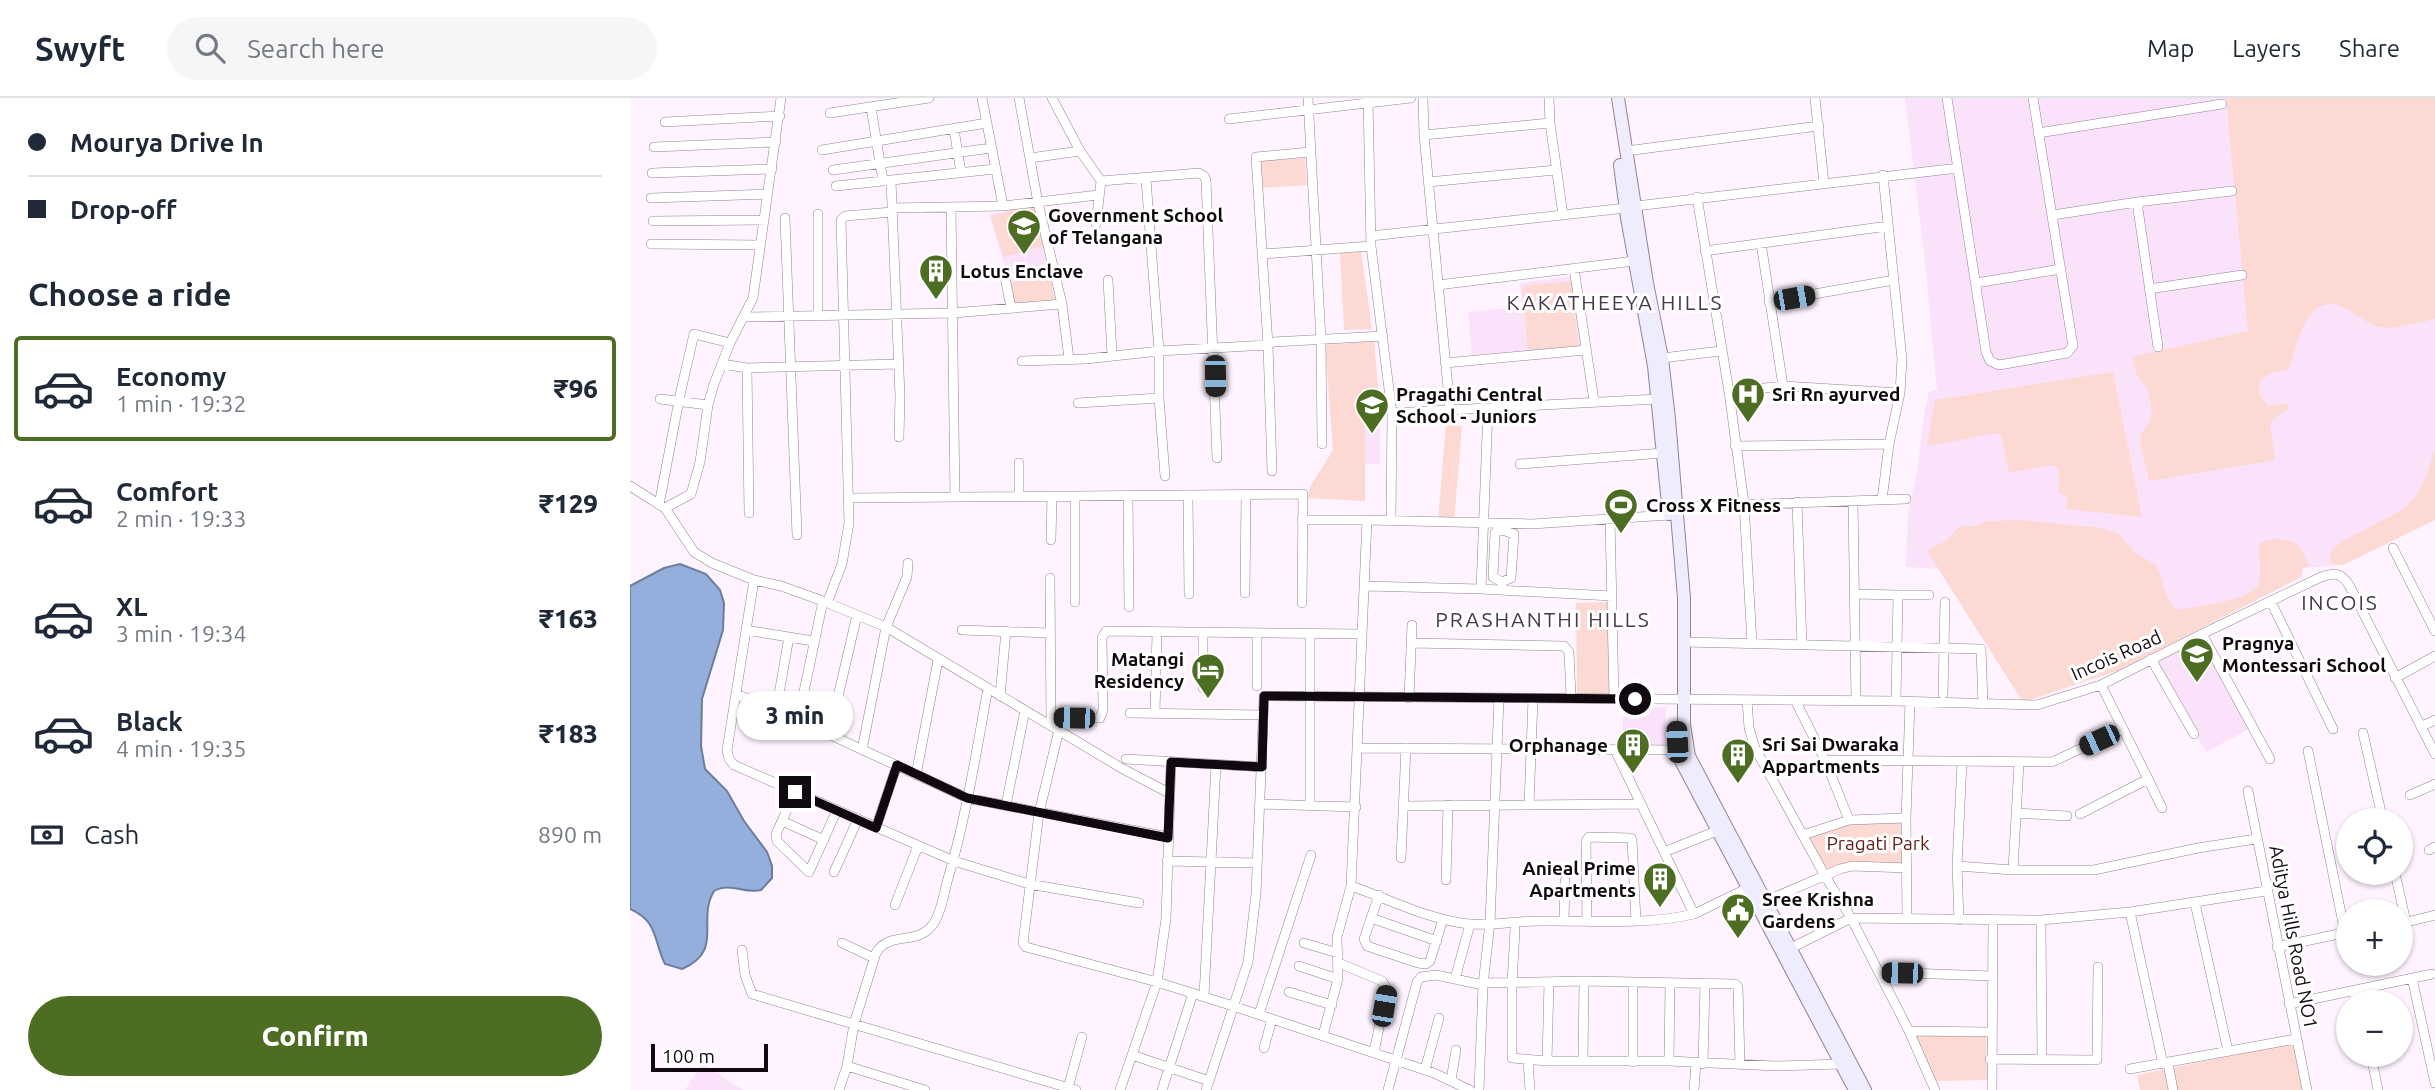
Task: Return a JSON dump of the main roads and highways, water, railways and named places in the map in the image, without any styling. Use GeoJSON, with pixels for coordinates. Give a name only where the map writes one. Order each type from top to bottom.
{"type":"FeatureCollection","features":[{"type":"Feature","properties":{"kind":"main road"},"geometry":{"type":"LineString","coordinates":[[1610,98],[1662,358],[1685,642],[1678,750],[1685,768],[1855,1090]]}},
{"type":"Feature","properties":{"kind":"main road"},"geometry":{"type":"LineString","coordinates":[[1618,98],[1626,151],[1634,261],[1654,366],[1663,453],[1673,511],[1681,700],[1689,756],[1865,1090]]}},
{"type":"Feature","properties":{"kind":"water"},"geometry":{"type":"Polygon","coordinates":[[[680,564],[706,574],[720,590],[724,603],[723,630],[702,699],[701,746],[705,769],[727,791],[744,821],[767,852],[772,866],[772,878],[761,890],[726,888],[714,891],[707,913],[703,953],[682,969],[665,964],[651,926],[630,909],[630,586],[664,568],[680,564]]]}},
{"type":"Feature","properties":{"kind":"place","name":"Government School of Telangana"},"geometry":{"type":"Point","coordinates":[1024,256]}},
{"type":"Feature","properties":{"kind":"place","name":"Lotus Enclave"},"geometry":{"type":"Point","coordinates":[936,301]}},
{"type":"Feature","properties":{"kind":"place","name":"Sri Rn ayurved"},"geometry":{"type":"Point","coordinates":[1748,424]}},
{"type":"Feature","properties":{"kind":"place","name":"Pragathi Central School - Juniors"},"geometry":{"type":"Point","coordinates":[1372,435]}},
{"type":"Feature","properties":{"kind":"place","name":"Cross X Fitness"},"geometry":{"type":"Point","coordinates":[1621,535]}},
{"type":"Feature","properties":{"kind":"place","name":"Pragnya Montessari School"},"geometry":{"type":"Point","coordinates":[2197,684]}},
{"type":"Feature","properties":{"kind":"place","name":"Matangi Residency"},"geometry":{"type":"Point","coordinates":[1208,700]}},
{"type":"Feature","properties":{"kind":"place","name":"Orphanage"},"geometry":{"type":"Point","coordinates":[1633,775]}},
{"type":"Feature","properties":{"kind":"place","name":"Sri Sai Dwaraka Appartments"},"geometry":{"type":"Point","coordinates":[1738,785]}},
{"type":"Feature","properties":{"kind":"place","name":"Anieal Prime Apartments"},"geometry":{"type":"Point","coordinates":[1660,909]}},
{"type":"Feature","properties":{"kind":"place","name":"Sree Krishna Gardens"},"geometry":{"type":"Point","coordinates":[1738,940]}},
{"type":"Feature","properties":{"kind":"district","name":"KAKATHEEYA HILLS"},"geometry":{"type":"Point","coordinates":[1615,302]}},
{"type":"Feature","properties":{"kind":"district","name":"INCOIS"},"geometry":{"type":"Point","coordinates":[2340,602]}},
{"type":"Feature","properties":{"kind":"district","name":"PRASHANTHI HILLS"},"geometry":{"type":"Point","coordinates":[1543,619]}},
{"type":"Feature","properties":{"kind":"park label","name":"Pragati Park"},"geometry":{"type":"Point","coordinates":[1878,843]}}]}
